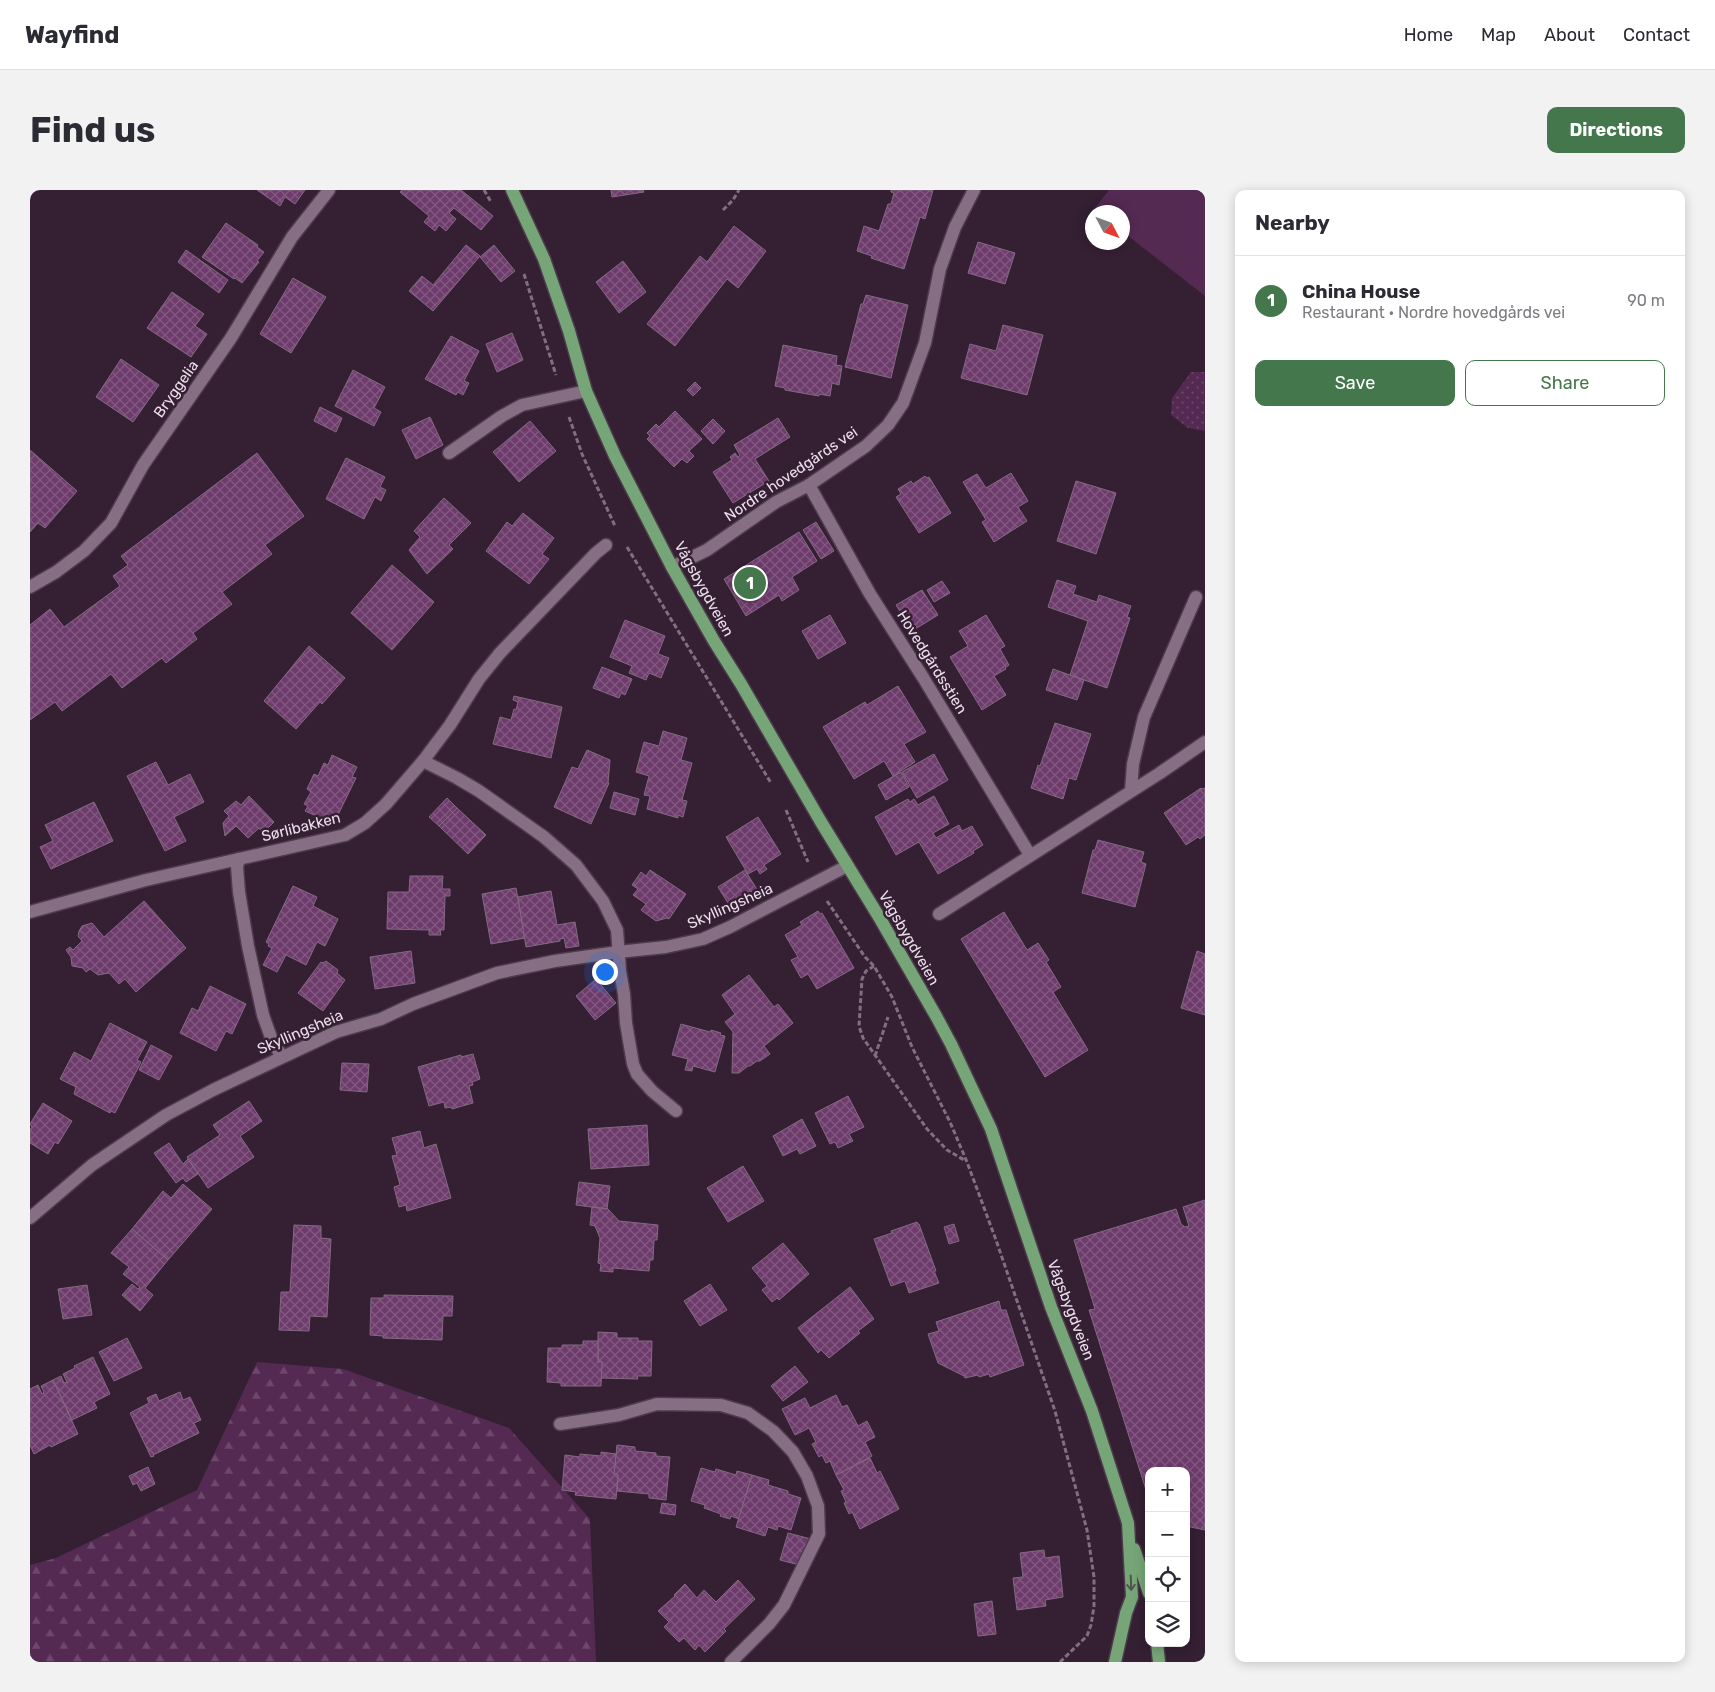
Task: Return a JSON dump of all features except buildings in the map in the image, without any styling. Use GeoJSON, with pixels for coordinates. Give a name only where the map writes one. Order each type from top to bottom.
{"type":"FeatureCollection","features":[{"type":"Feature","properties":{"kind":"main road","name":"Vågsbygdveien"},"geometry":{"type":"LineString","coordinates":[[512,190],[544,260],[569,331],[586,391],[615,456],[672,567],[714,641],[952,1044],[991,1129],[1051,1307],[1092,1411],[1145,1581]]}},
{"type":"Feature","properties":{"kind":"main road","name":"Vågsbygdveien"},"geometry":{"type":"LineString","coordinates":[[1115,1662],[1126,1613],[1132,1597],[1130,1534]]}},
{"type":"Feature","properties":{"kind":"main road"},"geometry":{"type":"LineString","coordinates":[[1157,1647],[1159,1662]]}},
{"type":"Feature","properties":{"kind":"street","name":"Bryggelia"},"geometry":{"type":"LineString","coordinates":[[30,587],[56,572],[84,550],[111,522],[143,465],[231,338],[292,237],[329,190]]}},
{"type":"Feature","properties":{"kind":"street","name":"Nordre hovedgårds vei"},"geometry":{"type":"LineString","coordinates":[[672,567],[707,550],[776,502],[809,484],[866,446],[888,425],[903,402],[925,343],[940,269],[955,227],[974,190]]}},
{"type":"Feature","properties":{"kind":"street"},"geometry":{"type":"LineString","coordinates":[[449,453],[502,416],[522,405],[586,391]]}},
{"type":"Feature","properties":{"kind":"street","name":"Hovedgårdsstien"},"geometry":{"type":"LineString","coordinates":[[809,484],[865,585],[1030,855]]}},
{"type":"Feature","properties":{"kind":"street"},"geometry":{"type":"LineString","coordinates":[[606,545],[596,553],[500,653],[479,679],[450,725],[423,761],[457,778],[544,837],[576,865],[603,901],[617,930],[628,1040],[633,1064],[638,1074],[652,1091],[676,1111]]}},
{"type":"Feature","properties":{"kind":"street"},"geometry":{"type":"LineString","coordinates":[[1131,791],[1133,764],[1144,717],[1196,597]]}},
{"type":"Feature","properties":{"kind":"street"},"geometry":{"type":"LineString","coordinates":[[939,914],[1205,742]]}},
{"type":"Feature","properties":{"kind":"street","name":"Sørlibakken"},"geometry":{"type":"LineString","coordinates":[[30,912],[146,880],[345,835],[365,823],[386,804],[423,761]]}},
{"type":"Feature","properties":{"kind":"street"},"geometry":{"type":"LineString","coordinates":[[239,859],[237,867],[239,892],[248,946],[263,1015],[273,1043],[282,1056]]}},
{"type":"Feature","properties":{"kind":"street","name":"Skyllingsheia"},"geometry":{"type":"LineString","coordinates":[[30,1218],[92,1165],[166,1115],[282,1056],[336,1032],[382,1019],[413,1004],[497,974],[555,961],[666,947],[703,939],[848,866]]}},
{"type":"Feature","properties":{"kind":"street"},"geometry":{"type":"LineString","coordinates":[[560,1424],[619,1415],[657,1404],[720,1405],[748,1413],[773,1431],[794,1452],[807,1476],[818,1506],[819,1534],[784,1604],[769,1624],[732,1662]]}},
{"type":"Feature","properties":{"kind":"path"},"geometry":{"type":"LineString","coordinates":[[484,190],[495,209]]}},
{"type":"Feature","properties":{"kind":"path"},"geometry":{"type":"LineString","coordinates":[[723,210],[733,200],[739,190]]}},
{"type":"Feature","properties":{"kind":"path"},"geometry":{"type":"LineString","coordinates":[[521,265],[562,397],[582,454],[617,529]]}},
{"type":"Feature","properties":{"kind":"path"},"geometry":{"type":"LineString","coordinates":[[625,543],[773,787]]}},
{"type":"Feature","properties":{"kind":"path"},"geometry":{"type":"LineString","coordinates":[[784,804],[808,862],[819,881],[827,901],[865,957],[874,966],[892,997],[912,1047],[950,1122],[996,1240],[1055,1411],[1087,1530],[1094,1578],[1094,1606],[1091,1626],[1087,1636],[1060,1662]]}},
{"type":"Feature","properties":{"kind":"path"},"geometry":{"type":"LineString","coordinates":[[874,966],[866,971],[862,979],[859,1026],[863,1038],[941,1145],[967,1162]]}},
{"type":"Feature","properties":{"kind":"path"},"geometry":{"type":"LineString","coordinates":[[875,1057],[888,1017]]}},
{"type":"Feature","properties":{"kind":"green space"},"geometry":{"type":"Polygon","coordinates":[[[1109,190],[1205,190],[1205,296],[1130,237],[1130,205],[1097,205],[1109,190]]]}},
{"type":"Feature","properties":{"kind":"green space"},"geometry":{"type":"Polygon","coordinates":[[[1191,372],[1205,372],[1205,431],[1188,428],[1171,415],[1172,398],[1191,372]]]}},
{"type":"Feature","properties":{"kind":"green space"},"geometry":{"type":"Polygon","coordinates":[[[257,1362],[343,1369],[509,1428],[590,1519],[596,1662],[30,1662],[30,1565],[56,1558],[197,1490],[257,1362]]]}},
{"type":"Feature","properties":{"kind":"place","name":"China House"},"geometry":{"type":"Point","coordinates":[750,583]}}]}
